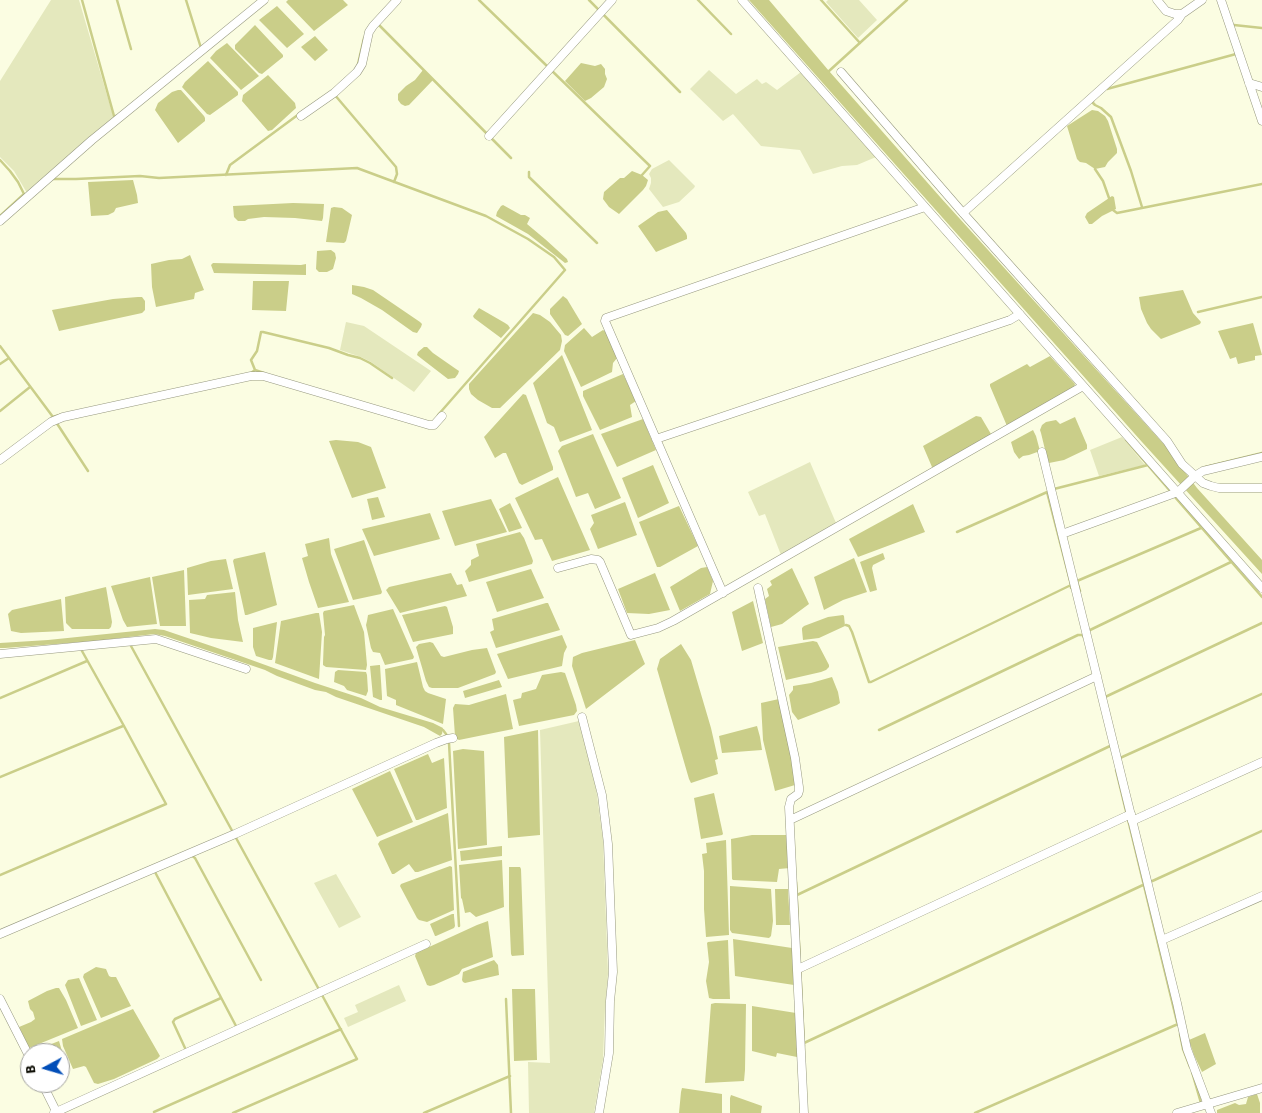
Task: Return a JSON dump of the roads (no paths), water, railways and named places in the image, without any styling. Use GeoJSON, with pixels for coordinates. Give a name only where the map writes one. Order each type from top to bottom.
{"type":"FeatureCollection","features":[{"type":"Feature","properties":{"kind":"street"},"geometry":{"type":"LineString","coordinates":[[0,221],[92,140],[264,0]]}},
{"type":"Feature","properties":{"kind":"street"},"geometry":{"type":"LineString","coordinates":[[301,116],[334,93],[357,72],[362,64],[369,32],[397,0]]}},
{"type":"Feature","properties":{"kind":"street"},"geometry":{"type":"LineString","coordinates":[[489,136],[612,0]]}},
{"type":"Feature","properties":{"kind":"street"},"geometry":{"type":"LineString","coordinates":[[742,0],[1083,386],[1180,491],[1262,588]]}},
{"type":"Feature","properties":{"kind":"street"},"geometry":{"type":"LineString","coordinates":[[1157,0],[1166,11],[1182,14]]}},
{"type":"Feature","properties":{"kind":"street"},"geometry":{"type":"LineString","coordinates":[[963,213],[1178,20],[1182,14],[1202,0]]}},
{"type":"Feature","properties":{"kind":"street"},"geometry":{"type":"LineString","coordinates":[[1221,0],[1262,120]]}},
{"type":"Feature","properties":{"kind":"street"},"geometry":{"type":"LineString","coordinates":[[841,72],[963,213],[1167,441],[1182,464],[1194,477],[1203,483],[1215,487],[1262,488]]}},
{"type":"Feature","properties":{"kind":"street"},"geometry":{"type":"LineString","coordinates":[[1249,83],[1262,87]]}},
{"type":"Feature","properties":{"kind":"street"},"geometry":{"type":"LineString","coordinates":[[723,593],[605,321],[606,318],[925,207]]}},
{"type":"Feature","properties":{"kind":"street"},"geometry":{"type":"LineString","coordinates":[[656,439],[1010,320],[1020,314]]}},
{"type":"Feature","properties":{"kind":"street"},"geometry":{"type":"LineString","coordinates":[[0,460],[51,422],[63,417],[251,376],[263,376],[429,425],[434,425],[442,416]]}},
{"type":"Feature","properties":{"kind":"street"},"geometry":{"type":"LineString","coordinates":[[558,568],[598,560],[631,635],[651,630],[665,625],[723,593],[1083,386]]}},
{"type":"Feature","properties":{"kind":"street"},"geometry":{"type":"LineString","coordinates":[[1042,452],[1187,1049],[1211,1113]]}},
{"type":"Feature","properties":{"kind":"street"},"geometry":{"type":"LineString","coordinates":[[1062,534],[1180,491],[1194,477],[1209,469],[1262,457]]}},
{"type":"Feature","properties":{"kind":"street"},"geometry":{"type":"LineString","coordinates":[[758,588],[800,787],[798,794],[789,803],[804,1113]]}},
{"type":"Feature","properties":{"kind":"street"},"geometry":{"type":"LineString","coordinates":[[0,654],[156,639],[246,669]]}},
{"type":"Feature","properties":{"kind":"street"},"geometry":{"type":"LineString","coordinates":[[790,820],[1097,676]]}},
{"type":"Feature","properties":{"kind":"street"},"geometry":{"type":"LineString","coordinates":[[582,717],[602,795],[608,844],[613,972],[610,1001],[609,1053],[599,1113]]}},
{"type":"Feature","properties":{"kind":"street"},"geometry":{"type":"LineString","coordinates":[[0,934],[227,837],[436,743],[453,738]]}},
{"type":"Feature","properties":{"kind":"street"},"geometry":{"type":"LineString","coordinates":[[798,969],[1132,818],[1262,762]]}},
{"type":"Feature","properties":{"kind":"street"},"geometry":{"type":"LineString","coordinates":[[1162,940],[1262,896]]}},
{"type":"Feature","properties":{"kind":"street"},"geometry":{"type":"LineString","coordinates":[[47,1093],[56,1112],[426,944]]}},
{"type":"Feature","properties":{"kind":"street"},"geometry":{"type":"LineString","coordinates":[[0,999],[22,1043]]}},
{"type":"Feature","properties":{"kind":"street"},"geometry":{"type":"LineString","coordinates":[[1177,1113],[1262,1088]]}},
{"type":"Feature","properties":{"kind":"waterway"},"geometry":{"type":"LineString","coordinates":[[82,0],[114,116],[117,116]]}},
{"type":"Feature","properties":{"kind":"waterway"},"geometry":{"type":"LineString","coordinates":[[117,0],[131,49]]}},
{"type":"Feature","properties":{"kind":"waterway"},"geometry":{"type":"LineString","coordinates":[[186,0],[201,48]]}},
{"type":"Feature","properties":{"kind":"waterway"},"geometry":{"type":"LineString","coordinates":[[479,0],[650,166],[642,175]]}},
{"type":"Feature","properties":{"kind":"waterway"},"geometry":{"type":"LineString","coordinates":[[589,0],[680,92]]}},
{"type":"Feature","properties":{"kind":"waterway"},"geometry":{"type":"LineString","coordinates":[[698,0],[731,34]]}},
{"type":"Feature","properties":{"kind":"waterway"},"geometry":{"type":"LineString","coordinates":[[821,0],[860,43]]}},
{"type":"Feature","properties":{"kind":"waterway"},"geometry":{"type":"LineString","coordinates":[[829,71],[907,0]]}},
{"type":"Feature","properties":{"kind":"waterway"},"geometry":{"type":"LineString","coordinates":[[377,23],[511,158]]}},
{"type":"Feature","properties":{"kind":"waterway"},"geometry":{"type":"LineString","coordinates":[[1234,25],[1262,28]]}},
{"type":"Feature","properties":{"kind":"waterway"},"geometry":{"type":"LineString","coordinates":[[358,64],[364,38]]}},
{"type":"Feature","properties":{"kind":"waterway"},"geometry":{"type":"LineString","coordinates":[[1107,89],[1236,54]]}},
{"type":"Feature","properties":{"kind":"waterway"},"geometry":{"type":"LineString","coordinates":[[334,94],[396,167],[397,174],[394,182]]}},
{"type":"Feature","properties":{"kind":"waterway"},"geometry":{"type":"LineString","coordinates":[[1093,100],[1095,105],[1111,117],[1142,207]]}},
{"type":"Feature","properties":{"kind":"waterway"},"geometry":{"type":"LineString","coordinates":[[226,175],[230,165],[299,114]]}},
{"type":"Feature","properties":{"kind":"waterway"},"geometry":{"type":"LineString","coordinates":[[0,160],[18,182],[24,194],[0,216]]}},
{"type":"Feature","properties":{"kind":"waterway"},"geometry":{"type":"LineString","coordinates":[[53,179],[140,176],[159,178],[357,168],[486,216],[528,239],[554,257],[565,270],[438,415]]}},
{"type":"Feature","properties":{"kind":"waterway"},"geometry":{"type":"LineString","coordinates":[[1095,169],[1103,181],[1109,198]]}},
{"type":"Feature","properties":{"kind":"waterway"},"geometry":{"type":"LineString","coordinates":[[529,172],[529,177],[597,243]]}},
{"type":"Feature","properties":{"kind":"waterway"},"geometry":{"type":"LineString","coordinates":[[1113,210],[1117,213],[1262,184]]}},
{"type":"Feature","properties":{"kind":"waterway"},"geometry":{"type":"LineString","coordinates":[[1198,312],[1262,297]]}},
{"type":"Feature","properties":{"kind":"waterway"},"geometry":{"type":"LineString","coordinates":[[255,370],[251,360],[257,351],[261,332],[263,332],[329,348],[360,358],[392,378]]}},
{"type":"Feature","properties":{"kind":"waterway"},"geometry":{"type":"LineString","coordinates":[[0,346],[53,417]]}},
{"type":"Feature","properties":{"kind":"waterway"},"geometry":{"type":"LineString","coordinates":[[0,364],[9,358]]}},
{"type":"Feature","properties":{"kind":"waterway"},"geometry":{"type":"LineString","coordinates":[[251,373],[255,370],[264,373]]}},
{"type":"Feature","properties":{"kind":"waterway"},"geometry":{"type":"LineString","coordinates":[[0,411],[30,387]]}},
{"type":"Feature","properties":{"kind":"waterway"},"geometry":{"type":"LineString","coordinates":[[52,417],[60,415]]}},
{"type":"Feature","properties":{"kind":"waterway"},"geometry":{"type":"LineString","coordinates":[[56,422],[88,471]]}},
{"type":"Feature","properties":{"kind":"waterway"},"geometry":{"type":"LineString","coordinates":[[1126,440],[1171,492]]}},
{"type":"Feature","properties":{"kind":"waterway"},"geometry":{"type":"LineString","coordinates":[[1205,467],[1262,453]]}},
{"type":"Feature","properties":{"kind":"waterway"},"geometry":{"type":"LineString","coordinates":[[957,532],[1054,489],[1148,465]]}},
{"type":"Feature","properties":{"kind":"waterway"},"geometry":{"type":"LineString","coordinates":[[1047,492],[1071,585]]}},
{"type":"Feature","properties":{"kind":"waterway"},"geometry":{"type":"LineString","coordinates":[[1174,496],[1262,597]]}},
{"type":"Feature","properties":{"kind":"waterway"},"geometry":{"type":"LineString","coordinates":[[1077,592],[1080,591],[1077,581],[1201,528]]}},
{"type":"Feature","properties":{"kind":"waterway"},"geometry":{"type":"LineString","coordinates":[[1088,631],[1231,562]]}},
{"type":"Feature","properties":{"kind":"waterway"},"geometry":{"type":"LineString","coordinates":[[846,625],[849,626],[852,632],[869,682],[871,682],[1071,585],[1071,588]]}},
{"type":"Feature","properties":{"kind":"waterway"},"geometry":{"type":"LineString","coordinates":[[1103,698],[1262,623]]}},
{"type":"Feature","properties":{"kind":"waterway"},"geometry":{"type":"LineString","coordinates":[[879,730],[1078,635],[1083,635],[1084,638]]}},
{"type":"Feature","properties":{"kind":"waterway"},"geometry":{"type":"LineString","coordinates":[[131,646],[357,1059],[233,1113]]}},
{"type":"Feature","properties":{"kind":"waterway"},"geometry":{"type":"LineString","coordinates":[[0,875],[166,804],[82,651]]}},
{"type":"Feature","properties":{"kind":"waterway"},"geometry":{"type":"LineString","coordinates":[[0,698],[87,661]]}},
{"type":"Feature","properties":{"kind":"waterway"},"geometry":{"type":"LineString","coordinates":[[1120,758],[1262,694]]}},
{"type":"Feature","properties":{"kind":"waterway"},"geometry":{"type":"LineString","coordinates":[[0,777],[123,726]]}},
{"type":"Feature","properties":{"kind":"waterway"},"geometry":{"type":"LineString","coordinates":[[443,730],[449,743],[459,926]]}},
{"type":"Feature","properties":{"kind":"waterway"},"geometry":{"type":"LineString","coordinates":[[797,895],[1110,746]]}},
{"type":"Feature","properties":{"kind":"waterway"},"geometry":{"type":"LineString","coordinates":[[1116,770],[1177,1022]]}},
{"type":"Feature","properties":{"kind":"waterway"},"geometry":{"type":"LineString","coordinates":[[1148,883],[1262,831]]}},
{"type":"Feature","properties":{"kind":"waterway"},"geometry":{"type":"LineString","coordinates":[[192,856],[195,858],[261,980]]}},
{"type":"Feature","properties":{"kind":"waterway"},"geometry":{"type":"LineString","coordinates":[[155,872],[236,1026]]}},
{"type":"Feature","properties":{"kind":"waterway"},"geometry":{"type":"LineString","coordinates":[[796,882],[804,1046]]}},
{"type":"Feature","properties":{"kind":"waterway"},"geometry":{"type":"LineString","coordinates":[[804,1043],[1143,885]]}},
{"type":"Feature","properties":{"kind":"waterway"},"geometry":{"type":"LineString","coordinates":[[185,1048],[173,1022],[175,1019],[221,998]]}},
{"type":"Feature","properties":{"kind":"waterway"},"geometry":{"type":"LineString","coordinates":[[506,999],[511,1113]]}},
{"type":"Feature","properties":{"kind":"waterway"},"geometry":{"type":"LineString","coordinates":[[975,1113],[1178,1024]]}},
{"type":"Feature","properties":{"kind":"waterway"},"geometry":{"type":"LineString","coordinates":[[154,1112],[341,1029]]}},
{"type":"Feature","properties":{"kind":"waterway"},"geometry":{"type":"LineString","coordinates":[[1180,1034],[1190,1067]]}},
{"type":"Feature","properties":{"kind":"waterway"},"geometry":{"type":"LineString","coordinates":[[1192,1072],[1201,1103]]}},
{"type":"Feature","properties":{"kind":"waterway"},"geometry":{"type":"LineString","coordinates":[[424,1113],[510,1076]]}}]}
